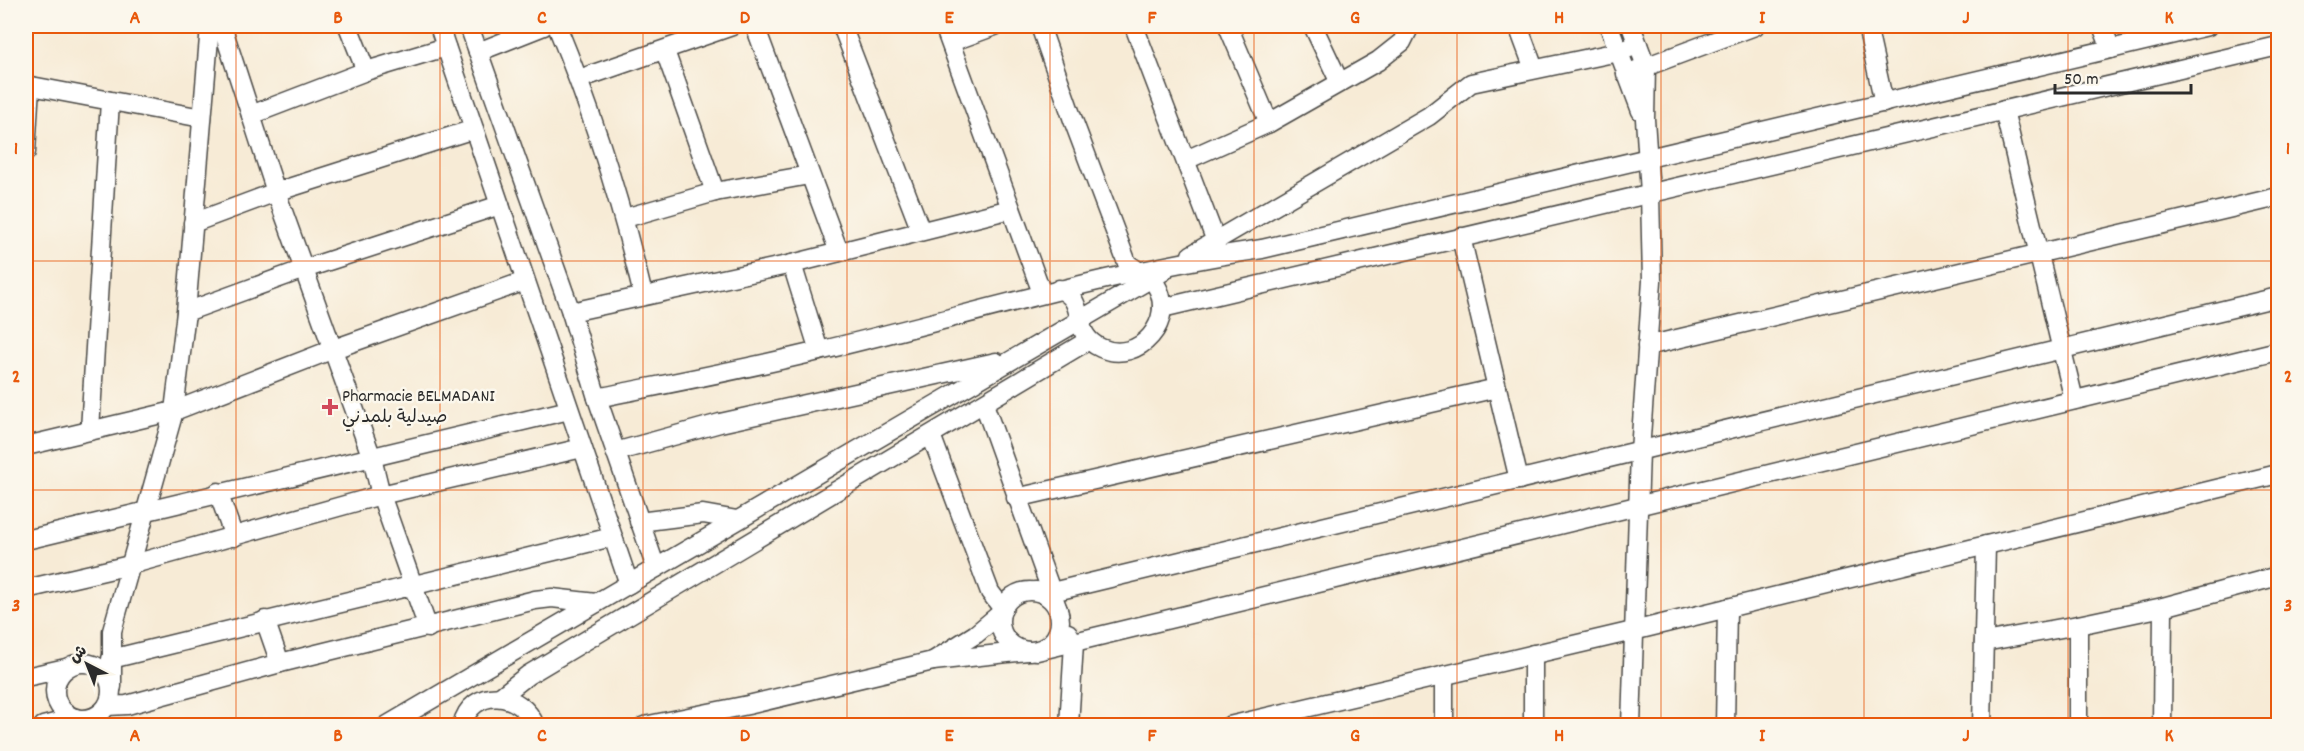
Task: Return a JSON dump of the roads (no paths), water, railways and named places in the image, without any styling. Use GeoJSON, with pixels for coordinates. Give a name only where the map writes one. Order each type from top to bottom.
{"type":"FeatureCollection","features":[{"type":"Feature","properties":{"kind":"street"},"geometry":{"type":"LineString","coordinates":[[80,717],[111,687],[112,631],[174,411],[186,312],[210,26]]}},
{"type":"Feature","properties":{"kind":"street"},"geometry":{"type":"LineString","coordinates":[[222,26],[276,192],[331,350],[372,458],[381,495],[428,628]]}},
{"type":"Feature","properties":{"kind":"street"},"geometry":{"type":"LineString","coordinates":[[348,26],[366,71]]}},
{"type":"Feature","properties":{"kind":"street"},"geometry":{"type":"LineString","coordinates":[[439,26],[629,584]]}},
{"type":"Feature","properties":{"kind":"street"},"geometry":{"type":"LineString","coordinates":[[469,26],[571,312],[597,398],[656,568]]}},
{"type":"Feature","properties":{"kind":"street"},"geometry":{"type":"LineString","coordinates":[[478,52],[544,26]]}},
{"type":"Feature","properties":{"kind":"street"},"geometry":{"type":"LineString","coordinates":[[557,26],[579,79],[625,218],[643,296]]}},
{"type":"Feature","properties":{"kind":"street"},"geometry":{"type":"LineString","coordinates":[[579,79],[732,26]]}},
{"type":"Feature","properties":{"kind":"street"},"geometry":{"type":"LineString","coordinates":[[755,26],[839,252]]}},
{"type":"Feature","properties":{"kind":"street"},"geometry":{"type":"LineString","coordinates":[[842,26],[921,231]]}},
{"type":"Feature","properties":{"kind":"street"},"geometry":{"type":"LineString","coordinates":[[995,26],[947,34],[1011,209],[1051,291]]}},
{"type":"Feature","properties":{"kind":"street"},"geometry":{"type":"LineString","coordinates":[[1040,26],[1127,263],[1143,275],[1161,298],[1159,325],[1141,346],[1114,352],[1089,340],[1078,321],[1079,312],[1073,296],[1051,291]]}},
{"type":"Feature","properties":{"kind":"street"},"geometry":{"type":"LineString","coordinates":[[1134,26],[1214,236]]}},
{"type":"Feature","properties":{"kind":"street"},"geometry":{"type":"LineString","coordinates":[[1228,26],[1269,123]]}},
{"type":"Feature","properties":{"kind":"street"},"geometry":{"type":"LineString","coordinates":[[1313,26],[1339,81]]}},
{"type":"Feature","properties":{"kind":"street"},"geometry":{"type":"LineString","coordinates":[[1518,26],[1534,69]]}},
{"type":"Feature","properties":{"kind":"street"},"geometry":{"type":"LineString","coordinates":[[1609,26],[1645,119]]}},
{"type":"Feature","properties":{"kind":"street"},"geometry":{"type":"LineString","coordinates":[[1631,26],[1646,66],[1645,119],[1650,193],[1652,281],[1637,505],[1631,726]]}},
{"type":"Feature","properties":{"kind":"street"},"geometry":{"type":"LineString","coordinates":[[1867,26],[1884,103]]}},
{"type":"Feature","properties":{"kind":"street"},"geometry":{"type":"LineString","coordinates":[[2102,26],[2111,49]]}},
{"type":"Feature","properties":{"kind":"street"},"geometry":{"type":"LineString","coordinates":[[1181,261],[1262,249],[2208,26]]}},
{"type":"Feature","properties":{"kind":"street"},"geometry":{"type":"LineString","coordinates":[[1185,160],[1269,123],[1391,52],[1402,42],[1411,27]]}},
{"type":"Feature","properties":{"kind":"street"},"geometry":{"type":"LineString","coordinates":[[1626,74],[1748,27]]}},
{"type":"Feature","properties":{"kind":"street"},"geometry":{"type":"LineString","coordinates":[[597,398],[819,351],[1051,291],[1143,275],[1181,261],[1430,116],[1472,83],[1618,52],[1638,45]]}},
{"type":"Feature","properties":{"kind":"street"},"geometry":{"type":"LineString","coordinates":[[1162,308],[2278,46]]}},
{"type":"Feature","properties":{"kind":"street"},"geometry":{"type":"LineString","coordinates":[[250,115],[366,71],[446,47]]}},
{"type":"Feature","properties":{"kind":"street"},"geometry":{"type":"LineString","coordinates":[[665,51],[715,192]]}},
{"type":"Feature","properties":{"kind":"street"},"geometry":{"type":"LineString","coordinates":[[26,152],[28,86],[202,118]]}},
{"type":"Feature","properties":{"kind":"street"},"geometry":{"type":"LineString","coordinates":[[90,430],[110,101]]}},
{"type":"Feature","properties":{"kind":"street"},"geometry":{"type":"LineString","coordinates":[[2004,110],[2074,400]]}},
{"type":"Feature","properties":{"kind":"street"},"geometry":{"type":"LineString","coordinates":[[193,223],[276,192],[474,129]]}},
{"type":"Feature","properties":{"kind":"street"},"geometry":{"type":"LineString","coordinates":[[625,218],[715,192],[809,175]]}},
{"type":"Feature","properties":{"kind":"street"},"geometry":{"type":"LineString","coordinates":[[1647,346],[2278,197]]}},
{"type":"Feature","properties":{"kind":"street"},"geometry":{"type":"LineString","coordinates":[[186,312],[304,269],[500,205]]}},
{"type":"Feature","properties":{"kind":"street"},"geometry":{"type":"LineString","coordinates":[[571,312],[792,264],[1011,209]]}},
{"type":"Feature","properties":{"kind":"street"},"geometry":{"type":"LineString","coordinates":[[1461,237],[1519,480]]}},
{"type":"Feature","properties":{"kind":"street"},"geometry":{"type":"LineString","coordinates":[[792,264],[819,351]]}},
{"type":"Feature","properties":{"kind":"street"},"geometry":{"type":"LineString","coordinates":[[386,726],[1078,321],[1143,275]]}},
{"type":"Feature","properties":{"kind":"street"},"geometry":{"type":"LineString","coordinates":[[26,446],[174,411],[331,350],[525,281]]}},
{"type":"Feature","properties":{"kind":"street"},"geometry":{"type":"LineString","coordinates":[[933,661],[976,634],[1016,595],[1043,592],[1519,480],[2278,297]]}},
{"type":"Feature","properties":{"kind":"street"},"geometry":{"type":"LineString","coordinates":[[462,726],[469,711],[478,703],[500,697],[528,675],[1089,340]]}},
{"type":"Feature","properties":{"kind":"street"},"geometry":{"type":"LineString","coordinates":[[644,726],[748,705],[933,661],[1033,651],[1074,643],[2278,351]]}},
{"type":"Feature","properties":{"kind":"street"},"geometry":{"type":"LineString","coordinates":[[615,452],[720,423],[1014,358]]}},
{"type":"Feature","properties":{"kind":"street"},"geometry":{"type":"LineString","coordinates":[[1016,498],[1497,388]]}},
{"type":"Feature","properties":{"kind":"street"},"geometry":{"type":"LineString","coordinates":[[984,404],[1016,498],[1043,592],[1074,643],[1069,726]]}},
{"type":"Feature","properties":{"kind":"street"},"geometry":{"type":"LineString","coordinates":[[26,540],[218,492],[372,458],[569,410]]}},
{"type":"Feature","properties":{"kind":"street"},"geometry":{"type":"LineString","coordinates":[[931,435],[990,592],[1002,611],[1000,628],[1004,637],[1010,644],[1033,651],[1054,639],[1059,615]]}},
{"type":"Feature","properties":{"kind":"street"},"geometry":{"type":"LineString","coordinates":[[26,589],[130,565],[381,495],[582,448]]}},
{"type":"Feature","properties":{"kind":"street"},"geometry":{"type":"LineString","coordinates":[[1229,726],[1633,631],[2278,474]]}},
{"type":"Feature","properties":{"kind":"street"},"geometry":{"type":"LineString","coordinates":[[218,492],[234,537]]}},
{"type":"Feature","properties":{"kind":"street"},"geometry":{"type":"LineString","coordinates":[[639,522],[703,514],[738,520]]}},
{"type":"Feature","properties":{"kind":"street"},"geometry":{"type":"LineString","coordinates":[[111,659],[612,537]]}},
{"type":"Feature","properties":{"kind":"street"},"geometry":{"type":"LineString","coordinates":[[1982,726],[1986,545]]}},
{"type":"Feature","properties":{"kind":"street"},"geometry":{"type":"LineString","coordinates":[[1984,642],[2163,607],[2278,576]]}},
{"type":"Feature","properties":{"kind":"street"},"geometry":{"type":"LineString","coordinates":[[43,726],[280,663],[535,600],[552,598],[596,603]]}},
{"type":"Feature","properties":{"kind":"street"},"geometry":{"type":"LineString","coordinates":[[2162,726],[2163,607]]}},
{"type":"Feature","properties":{"kind":"street"},"geometry":{"type":"LineString","coordinates":[[1725,726],[1727,608]]}},
{"type":"Feature","properties":{"kind":"street"},"geometry":{"type":"LineString","coordinates":[[266,620],[280,663]]}},
{"type":"Feature","properties":{"kind":"street"},"geometry":{"type":"LineString","coordinates":[[2078,625],[2078,726]]}},
{"type":"Feature","properties":{"kind":"street"},"geometry":{"type":"LineString","coordinates":[[80,717],[54,691],[56,682],[70,665],[99,647],[112,631]]}},
{"type":"Feature","properties":{"kind":"street"},"geometry":{"type":"LineString","coordinates":[[1533,654],[1533,726]]}},
{"type":"Feature","properties":{"kind":"street"},"geometry":{"type":"LineString","coordinates":[[26,677],[87,662],[99,667],[108,675],[111,687]]}},
{"type":"Feature","properties":{"kind":"street"},"geometry":{"type":"LineString","coordinates":[[1444,675],[1444,726]]}},
{"type":"Feature","properties":{"kind":"street"},"geometry":{"type":"LineString","coordinates":[[500,697],[522,705],[535,726]]}},
{"type":"Feature","properties":{"kind":"place","name":"Pharmacie BELMADANI صيدلية بلمدني"},"geometry":{"type":"Point","coordinates":[330,407]}}]}
